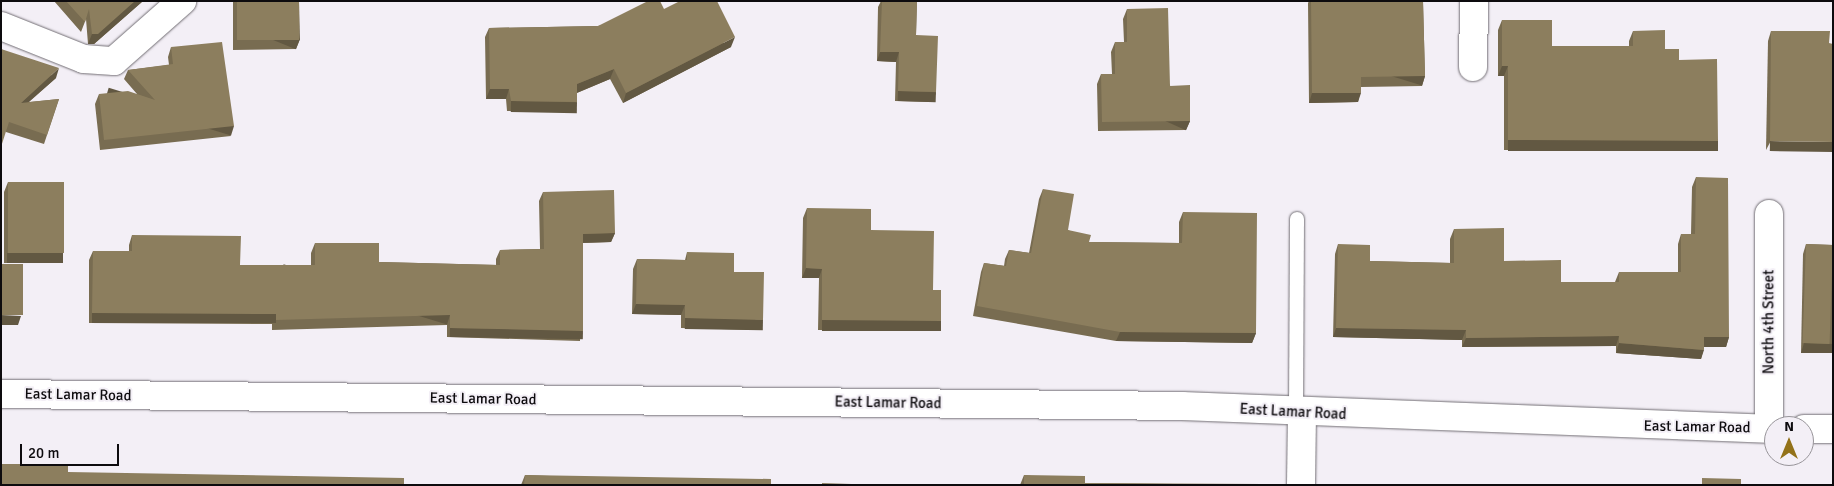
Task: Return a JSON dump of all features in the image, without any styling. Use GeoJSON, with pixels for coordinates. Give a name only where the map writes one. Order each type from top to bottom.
{"type":"FeatureCollection","features":[{"type":"Feature","properties":{"kind":"street"},"geometry":{"type":"LineString","coordinates":[[1,26],[84,59],[114,61],[182,1]]}},
{"type":"Feature","properties":{"kind":"street"},"geometry":{"type":"LineString","coordinates":[[1473,67],[1474,1]]}},
{"type":"Feature","properties":{"kind":"street","name":"North 4th Street"},"geometry":{"type":"LineString","coordinates":[[1769,214],[1771,416]]}},
{"type":"Feature","properties":{"kind":"street","name":"East Lamar Road"},"geometry":{"type":"LineString","coordinates":[[1,394],[1182,406],[1764,429]]}},
{"type":"Feature","properties":{"kind":"street"},"geometry":{"type":"LineString","coordinates":[[1299,412],[1301,485]]}},
{"type":"Feature","properties":{"kind":"street"},"geometry":{"type":"LineString","coordinates":[[1814,429],[1833,429]]}},
{"type":"Feature","properties":{"kind":"lane"},"geometry":{"type":"LineString","coordinates":[[1297,219],[1299,412]]}},
{"type":"Feature","properties":{"kind":"building"},"geometry":{"type":"Polygon","coordinates":[[[66,1],[135,1],[98,34],[92,34],[89,9],[85,22],[66,1]]]}},
{"type":"Feature","properties":{"kind":"building"},"geometry":{"type":"Polygon","coordinates":[[[237,1],[299,1],[299,40],[237,40],[237,1]]]}},
{"type":"Feature","properties":{"kind":"building"},"geometry":{"type":"Polygon","coordinates":[[[648,1],[660,1],[664,9],[680,1],[717,1],[735,37],[626,93],[614,69],[577,84],[577,102],[511,101],[509,89],[490,89],[489,28],[598,26],[648,1]]]}},
{"type":"Feature","properties":{"kind":"building"},"geometry":{"type":"Polygon","coordinates":[[[882,1],[917,1],[916,35],[938,36],[936,92],[898,91],[899,52],[880,52],[882,1]]]}},
{"type":"Feature","properties":{"kind":"building"},"geometry":{"type":"Polygon","coordinates":[[[1311,1],[1423,1],[1425,76],[1361,77],[1361,93],[1312,93],[1311,1]]]}},
{"type":"Feature","properties":{"kind":"building"},"geometry":{"type":"Polygon","coordinates":[[[1168,8],[1170,86],[1190,85],[1190,121],[1102,122],[1101,74],[1115,74],[1115,42],[1127,42],[1127,9],[1168,8]]]}},
{"type":"Feature","properties":{"kind":"building"},"geometry":{"type":"Polygon","coordinates":[[[1502,20],[1552,20],[1552,46],[1633,46],[1633,31],[1665,30],[1665,49],[1679,49],[1679,60],[1717,59],[1718,141],[1508,140],[1508,66],[1502,66],[1502,20]]]}},
{"type":"Feature","properties":{"kind":"building"},"geometry":{"type":"Polygon","coordinates":[[[1771,31],[1830,31],[1829,43],[1833,44],[1833,142],[1770,141],[1771,31]]]}},
{"type":"Feature","properties":{"kind":"building"},"geometry":{"type":"Polygon","coordinates":[[[222,42],[234,126],[104,140],[99,94],[128,91],[155,100],[128,70],[173,64],[171,47],[222,42]]]}},
{"type":"Feature","properties":{"kind":"building"},"geometry":{"type":"Polygon","coordinates":[[[1,49],[59,68],[21,103],[59,99],[47,135],[9,122],[1,147],[1,49]]]}},
{"type":"Feature","properties":{"kind":"building"},"geometry":{"type":"Polygon","coordinates":[[[1696,177],[1728,178],[1729,337],[1704,337],[1704,350],[1619,343],[1619,336],[1466,338],[1466,330],[1336,328],[1338,244],[1370,245],[1370,261],[1454,263],[1454,229],[1504,228],[1504,261],[1561,260],[1561,282],[1619,282],[1619,272],[1681,272],[1681,234],[1695,234],[1696,177]]]}},
{"type":"Feature","properties":{"kind":"building"},"geometry":{"type":"Polygon","coordinates":[[[8,182],[64,182],[64,253],[8,253],[8,182]]]}},
{"type":"Feature","properties":{"kind":"building"},"geometry":{"type":"Polygon","coordinates":[[[1043,189],[1074,194],[1068,230],[1091,235],[1089,242],[1182,243],[1183,212],[1257,213],[1256,333],[1120,332],[977,306],[984,263],[1006,266],[1009,250],[1031,253],[1043,189]]]}},
{"type":"Feature","properties":{"kind":"building"},"geometry":{"type":"Polygon","coordinates":[[[614,190],[615,233],[583,234],[583,331],[450,328],[450,315],[276,320],[276,314],[92,313],[93,251],[132,251],[132,235],[241,236],[240,265],[315,265],[315,243],[379,243],[379,262],[500,265],[500,250],[544,249],[543,192],[614,190]]]}},
{"type":"Feature","properties":{"kind":"building"},"geometry":{"type":"Polygon","coordinates":[[[807,208],[871,209],[871,230],[934,231],[933,290],[941,290],[941,321],[822,320],[822,269],[806,268],[807,208]]]}},
{"type":"Feature","properties":{"kind":"building"},"geometry":{"type":"Polygon","coordinates":[[[1806,244],[1833,245],[1830,344],[1803,343],[1806,244]]]}},
{"type":"Feature","properties":{"kind":"building"},"geometry":{"type":"Polygon","coordinates":[[[687,252],[734,253],[734,272],[764,272],[763,320],[685,318],[685,305],[636,304],[637,259],[687,260],[687,252]]]}},
{"type":"Feature","properties":{"kind":"building"},"geometry":{"type":"Polygon","coordinates":[[[1,264],[23,264],[23,315],[1,315],[1,264]]]}},
{"type":"Feature","properties":{"kind":"building"},"geometry":{"type":"Polygon","coordinates":[[[1,464],[68,464],[68,472],[404,478],[404,485],[1,485],[1,464]]]}},
{"type":"Feature","properties":{"kind":"building"},"geometry":{"type":"Polygon","coordinates":[[[525,475],[771,479],[771,485],[524,485],[525,475]]]}},
{"type":"Feature","properties":{"kind":"building"},"geometry":{"type":"Polygon","coordinates":[[[1024,475],[1085,476],[1085,483],[1264,485],[1024,485],[1024,475]]]}},
{"type":"Feature","properties":{"kind":"building"},"geometry":{"type":"Polygon","coordinates":[[[1702,478],[1741,479],[1741,485],[1702,485],[1702,478]]]}},
{"type":"Feature","properties":{"kind":"building"},"geometry":{"type":"Polygon","coordinates":[[[822,483],[881,485],[822,485],[822,483]]]}}]}
